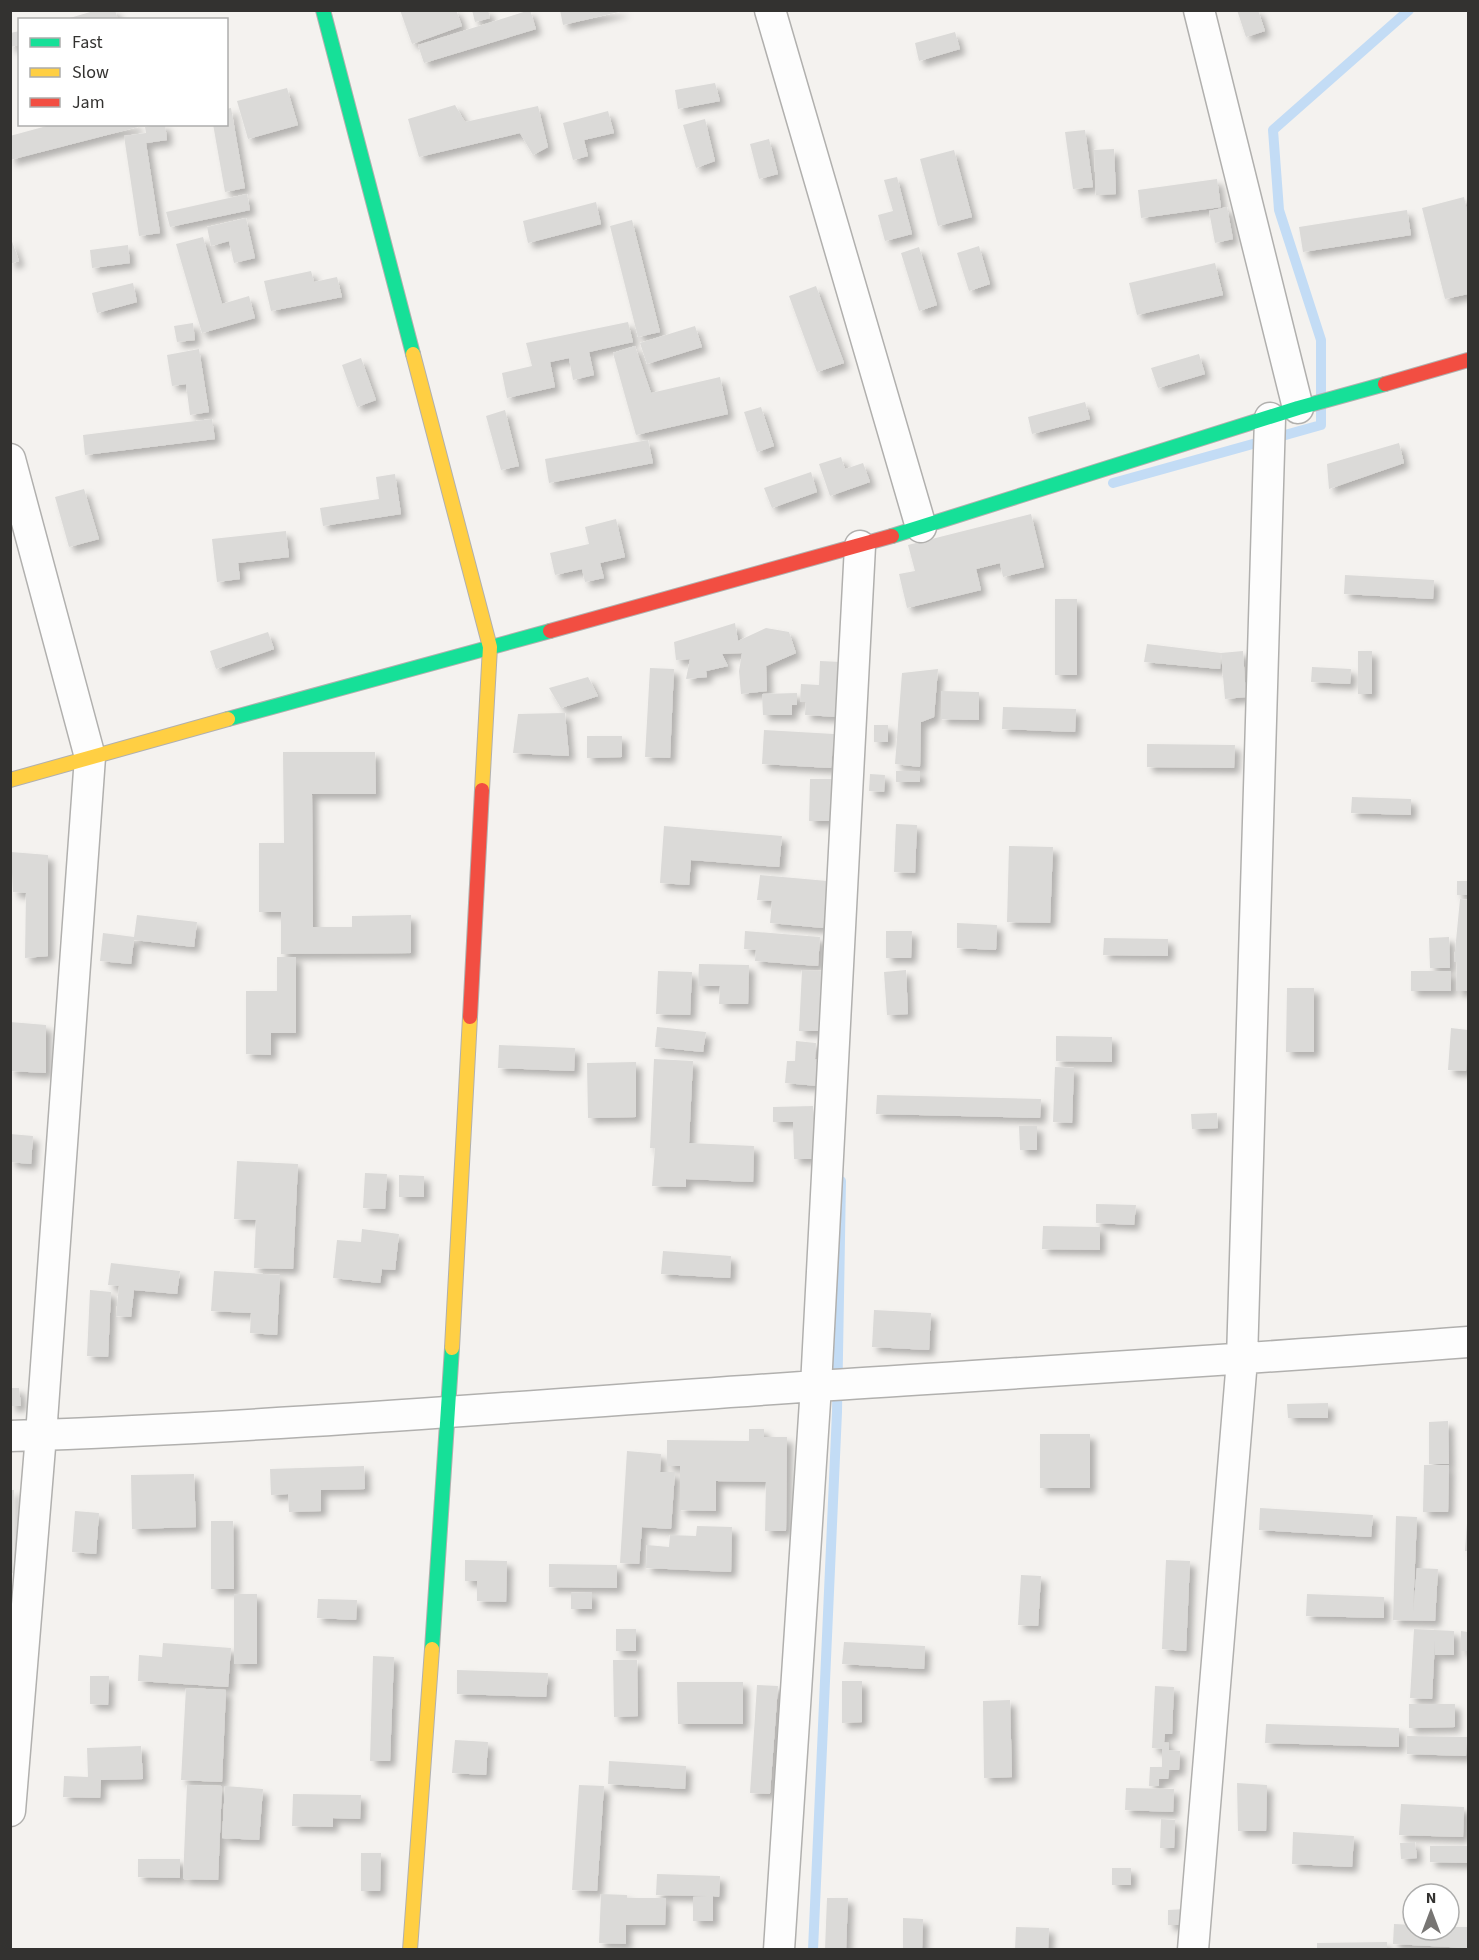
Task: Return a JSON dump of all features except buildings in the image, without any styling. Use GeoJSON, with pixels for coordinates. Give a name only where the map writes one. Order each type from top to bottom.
{"type":"FeatureCollection","features":[{"type":"Feature","properties":{"kind":"street"},"geometry":{"type":"LineString","coordinates":[[323,10],[490,647],[449,1413],[410,1950]]}},
{"type":"Feature","properties":{"kind":"street"},"geometry":{"type":"LineString","coordinates":[[770,10],[921,527]]}},
{"type":"Feature","properties":{"kind":"street"},"geometry":{"type":"LineString","coordinates":[[1199,10],[1298,408]]}},
{"type":"Feature","properties":{"kind":"street"},"geometry":{"type":"LineString","coordinates":[[10,780],[860,546],[1298,408],[1468,360]]}},
{"type":"Feature","properties":{"kind":"street"},"geometry":{"type":"LineString","coordinates":[[1193,1950],[1242,1360],[1270,418]]}},
{"type":"Feature","properties":{"kind":"street"},"geometry":{"type":"LineString","coordinates":[[10,459],[90,757],[41,1435],[10,1811]]}},
{"type":"Feature","properties":{"kind":"street"},"geometry":{"type":"LineString","coordinates":[[779,1950],[816,1386],[860,546]]}},
{"type":"Feature","properties":{"kind":"street"},"geometry":{"type":"LineString","coordinates":[[10,1436],[449,1413],[816,1386],[1242,1360],[1468,1342]]}},
{"type":"Feature","properties":{"kind":"waterway"},"geometry":{"type":"LineString","coordinates":[[1113,483],[1321,425],[1321,340],[1279,210],[1273,130],[1409,10]]}},
{"type":"Feature","properties":{"kind":"waterway"},"geometry":{"type":"LineString","coordinates":[[813,1950],[837,1412],[841,1181]]}},
{"type":"Feature","properties":{"kind":"traffic: fast"},"geometry":{"type":"LineString","coordinates":[[323,10],[413,354]]}},
{"type":"Feature","properties":{"kind":"traffic: fast"},"geometry":{"type":"LineString","coordinates":[[892,536],[1298,408],[1385,384]]}},
{"type":"Feature","properties":{"kind":"traffic: fast"},"geometry":{"type":"LineString","coordinates":[[228,719],[550,631]]}},
{"type":"Feature","properties":{"kind":"traffic: fast"},"geometry":{"type":"LineString","coordinates":[[432,1649],[452,1348]]}},
{"type":"Feature","properties":{"kind":"traffic: slow"},"geometry":{"type":"LineString","coordinates":[[413,354],[490,647],[482,790]]}},
{"type":"Feature","properties":{"kind":"traffic: slow"},"geometry":{"type":"LineString","coordinates":[[10,780],[228,719]]}},
{"type":"Feature","properties":{"kind":"traffic: slow"},"geometry":{"type":"LineString","coordinates":[[452,1348],[470,1017]]}},
{"type":"Feature","properties":{"kind":"traffic: slow"},"geometry":{"type":"LineString","coordinates":[[410,1950],[432,1649]]}},
{"type":"Feature","properties":{"kind":"traffic: jam"},"geometry":{"type":"LineString","coordinates":[[1385,384],[1468,360]]}},
{"type":"Feature","properties":{"kind":"traffic: jam"},"geometry":{"type":"LineString","coordinates":[[550,631],[892,536]]}},
{"type":"Feature","properties":{"kind":"traffic: jam"},"geometry":{"type":"LineString","coordinates":[[470,1017],[482,790]]}}]}
